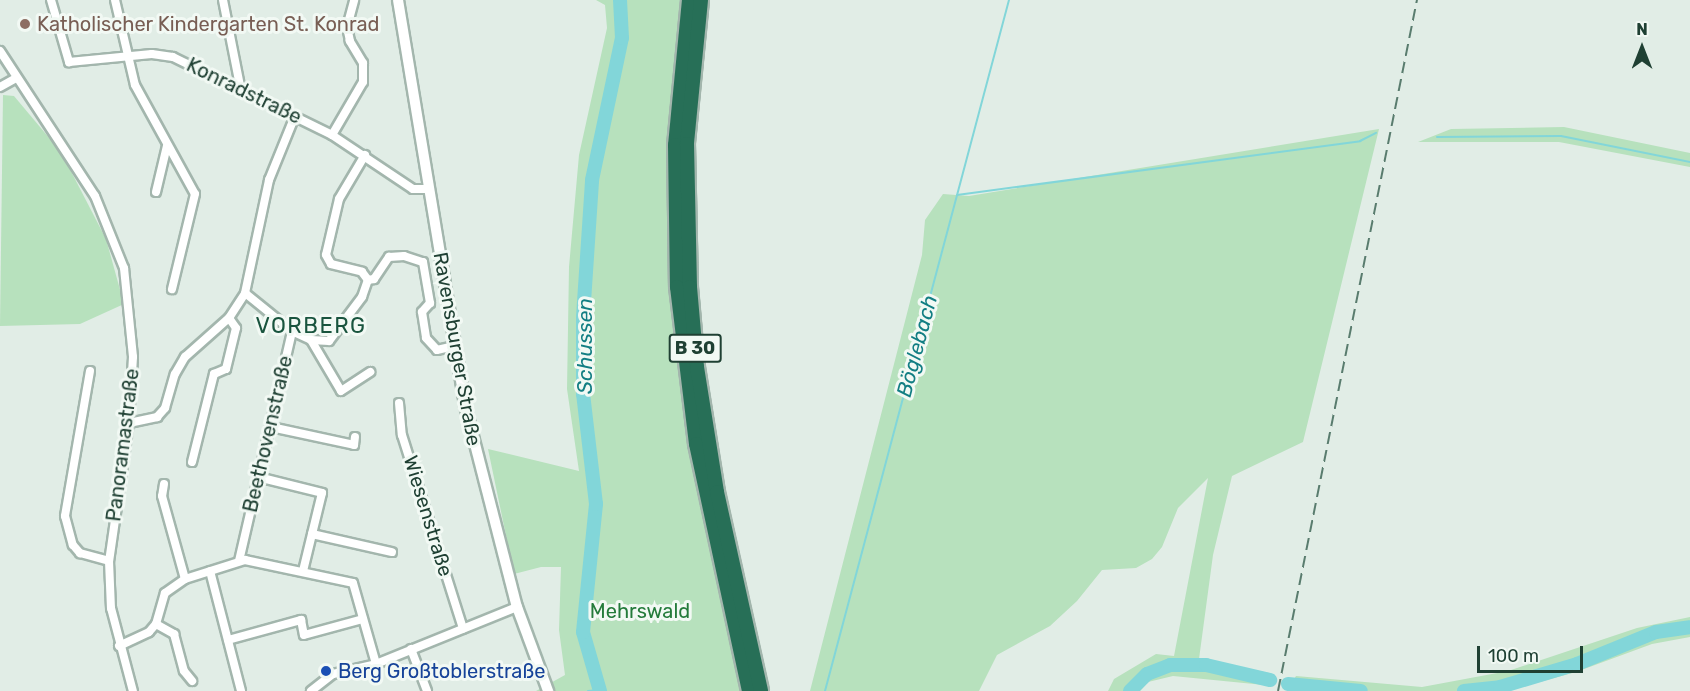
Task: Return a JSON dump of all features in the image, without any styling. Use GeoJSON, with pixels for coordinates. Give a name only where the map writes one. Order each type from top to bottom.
{"type":"FeatureCollection","features":[{"type":"Feature","properties":{"kind":"highway","name":"B 30"},"geometry":{"type":"LineString","coordinates":[[689,0],[678,90],[674,207],[683,356],[706,495],[749,691]]}},
{"type":"Feature","properties":{"kind":"highway","name":"B 30"},"geometry":{"type":"LineString","coordinates":[[701,0],[687,144],[690,286],[697,367],[715,482],[761,691]]}},
{"type":"Feature","properties":{"kind":"main road","name":"Ravensburger Straße"},"geometry":{"type":"LineString","coordinates":[[398,0],[454,346],[482,480],[517,607],[548,691]]}},
{"type":"Feature","properties":{"kind":"street","name":"Konradstraße"},"geometry":{"type":"LineString","coordinates":[[51,0],[69,62],[128,55],[173,57],[240,86],[332,135],[412,189],[429,189]]}},
{"type":"Feature","properties":{"kind":"street"},"geometry":{"type":"LineString","coordinates":[[116,0],[135,85],[195,194],[172,289]]}},
{"type":"Feature","properties":{"kind":"street"},"geometry":{"type":"LineString","coordinates":[[223,0],[240,86]]}},
{"type":"Feature","properties":{"kind":"street"},"geometry":{"type":"LineString","coordinates":[[332,135],[363,82],[363,63],[350,41],[347,27],[354,0]]}},
{"type":"Feature","properties":{"kind":"street","name":"Panoramastraße"},"geometry":{"type":"LineString","coordinates":[[0,51],[79,169],[119,252],[130,298],[133,357],[129,423],[109,561],[111,608],[119,646],[133,691]]}},
{"type":"Feature","properties":{"kind":"street"},"geometry":{"type":"LineString","coordinates":[[0,87],[16,78]]}},
{"type":"Feature","properties":{"kind":"street"},"geometry":{"type":"LineString","coordinates":[[129,423],[157,417],[165,408],[175,374],[185,357],[229,318],[245,293],[269,180],[295,116]]}},
{"type":"Feature","properties":{"kind":"street"},"geometry":{"type":"LineString","coordinates":[[156,192],[167,146]]}},
{"type":"Feature","properties":{"kind":"street"},"geometry":{"type":"LineString","coordinates":[[364,155],[339,199],[326,255],[331,264],[362,272],[368,280]]}},
{"type":"Feature","properties":{"kind":"street"},"geometry":{"type":"LineString","coordinates":[[368,280],[375,279],[389,257],[404,256],[423,262],[430,303],[422,312],[426,338],[437,350],[454,346]]}},
{"type":"Feature","properties":{"kind":"street"},"geometry":{"type":"LineString","coordinates":[[292,331],[311,340],[329,341],[362,297],[368,280]]}},
{"type":"Feature","properties":{"kind":"street","name":"Beethovenstraße"},"geometry":{"type":"LineString","coordinates":[[239,561],[292,331],[245,293]]}},
{"type":"Feature","properties":{"kind":"street"},"geometry":{"type":"LineString","coordinates":[[192,462],[214,374],[226,369],[236,328],[229,318]]}},
{"type":"Feature","properties":{"kind":"street"},"geometry":{"type":"LineString","coordinates":[[311,340],[341,391],[370,372]]}},
{"type":"Feature","properties":{"kind":"street"},"geometry":{"type":"LineString","coordinates":[[90,371],[65,516],[73,545],[80,553],[109,561]]}},
{"type":"Feature","properties":{"kind":"street","name":"Wiesenstraße"},"geometry":{"type":"LineString","coordinates":[[399,403],[402,435],[463,629]]}},
{"type":"Feature","properties":{"kind":"street"},"geometry":{"type":"LineString","coordinates":[[271,427],[354,445],[355,437]]}},
{"type":"Feature","properties":{"kind":"street"},"geometry":{"type":"LineString","coordinates":[[258,477],[322,493],[303,571]]}},
{"type":"Feature","properties":{"kind":"street"},"geometry":{"type":"LineString","coordinates":[[164,484],[162,496],[185,579]]}},
{"type":"Feature","properties":{"kind":"street"},"geometry":{"type":"LineString","coordinates":[[312,534],[392,552]]}},
{"type":"Feature","properties":{"kind":"street"},"geometry":{"type":"LineString","coordinates":[[119,646],[149,632],[156,624],[165,593],[185,579],[239,561],[353,582],[376,664]]}},
{"type":"Feature","properties":{"kind":"street"},"geometry":{"type":"LineString","coordinates":[[210,571],[242,691]]}},
{"type":"Feature","properties":{"kind":"street"},"geometry":{"type":"LineString","coordinates":[[311,691],[333,674],[376,664],[517,607]]}},
{"type":"Feature","properties":{"kind":"street"},"geometry":{"type":"LineString","coordinates":[[228,640],[301,620],[304,635],[363,620]]}},
{"type":"Feature","properties":{"kind":"street"},"geometry":{"type":"LineString","coordinates":[[156,624],[174,634],[184,671],[192,681]]}},
{"type":"Feature","properties":{"kind":"street"},"geometry":{"type":"LineString","coordinates":[[411,649],[427,691]]}},
{"type":"Feature","properties":{"kind":"green space","name":"Mehrswald"},"geometry":{"type":"Polygon","coordinates":[[[596,0],[680,0],[667,144],[669,287],[688,446],[740,691],[536,691],[565,675],[559,630],[561,567],[541,567],[514,574],[488,449],[579,471],[567,389],[569,267],[579,155],[607,28],[605,5],[596,0]]]}},
{"type":"Feature","properties":{"kind":"green space"},"geometry":{"type":"Polygon","coordinates":[[[3,95],[14,96],[61,152],[106,239],[124,304],[80,324],[0,326],[3,95]]]}},
{"type":"Feature","properties":{"kind":"green space"},"geometry":{"type":"Polygon","coordinates":[[[1564,127],[1690,153],[1690,167],[1559,142],[1418,142],[1451,129],[1564,127]]]}},
{"type":"Feature","properties":{"kind":"green space"},"geometry":{"type":"Polygon","coordinates":[[[1379,129],[1303,442],[1232,476],[1213,555],[1199,659],[1269,673],[1264,685],[1173,676],[1148,682],[1140,691],[1108,691],[1114,679],[1156,654],[1174,656],[1208,478],[1178,508],[1162,547],[1152,559],[1136,568],[1102,570],[1077,601],[1050,626],[997,655],[979,691],[810,691],[922,255],[925,220],[943,194],[969,196],[1379,129]]]}},
{"type":"Feature","properties":{"kind":"green space"},"geometry":{"type":"Polygon","coordinates":[[[1690,617],[1690,637],[1652,644],[1576,672],[1507,691],[1287,691],[1296,676],[1422,687],[1508,671],[1637,628],[1690,617]]]}},
{"type":"Feature","properties":{"kind":"waterway","name":"Schussen"},"geometry":{"type":"LineString","coordinates":[[600,691],[583,632],[596,504],[583,394],[583,317],[592,180],[622,38],[620,0]]}},
{"type":"Feature","properties":{"kind":"waterway","name":"Böglebach"},"geometry":{"type":"LineString","coordinates":[[825,691],[1009,0]]}},
{"type":"Feature","properties":{"kind":"waterway"},"geometry":{"type":"LineString","coordinates":[[957,195],[1360,141],[1376,133]]}},
{"type":"Feature","properties":{"kind":"waterway"},"geometry":{"type":"LineString","coordinates":[[1437,137],[1561,136],[1690,162]]}},
{"type":"Feature","properties":{"kind":"waterway"},"geometry":{"type":"LineString","coordinates":[[1464,691],[1500,687],[1577,664],[1656,632],[1690,627]]}},
{"type":"Feature","properties":{"kind":"waterway"},"geometry":{"type":"LineString","coordinates":[[1130,691],[1147,674],[1170,665],[1206,665],[1270,680]]}},
{"type":"Feature","properties":{"kind":"waterway"},"geometry":{"type":"LineString","coordinates":[[1288,684],[1361,691]]}},
{"type":"Feature","properties":{"kind":"waterway"},"geometry":{"type":"LineString","coordinates":[[588,691],[599,690]]}},
{"type":"Feature","properties":{"kind":"railway"},"geometry":{"type":"LineString","coordinates":[[1278,691],[1417,0]]}},
{"type":"Feature","properties":{"kind":"place","name":"Katholischer Kindergarten St. Konrad"},"geometry":{"type":"Point","coordinates":[25,24]}},
{"type":"Feature","properties":{"kind":"place","name":"Berg Großtoblerstraße"},"geometry":{"type":"Point","coordinates":[326,671]}},
{"type":"Feature","properties":{"kind":"district","name":"VORBERG"},"geometry":{"type":"Point","coordinates":[311,326]}}]}
